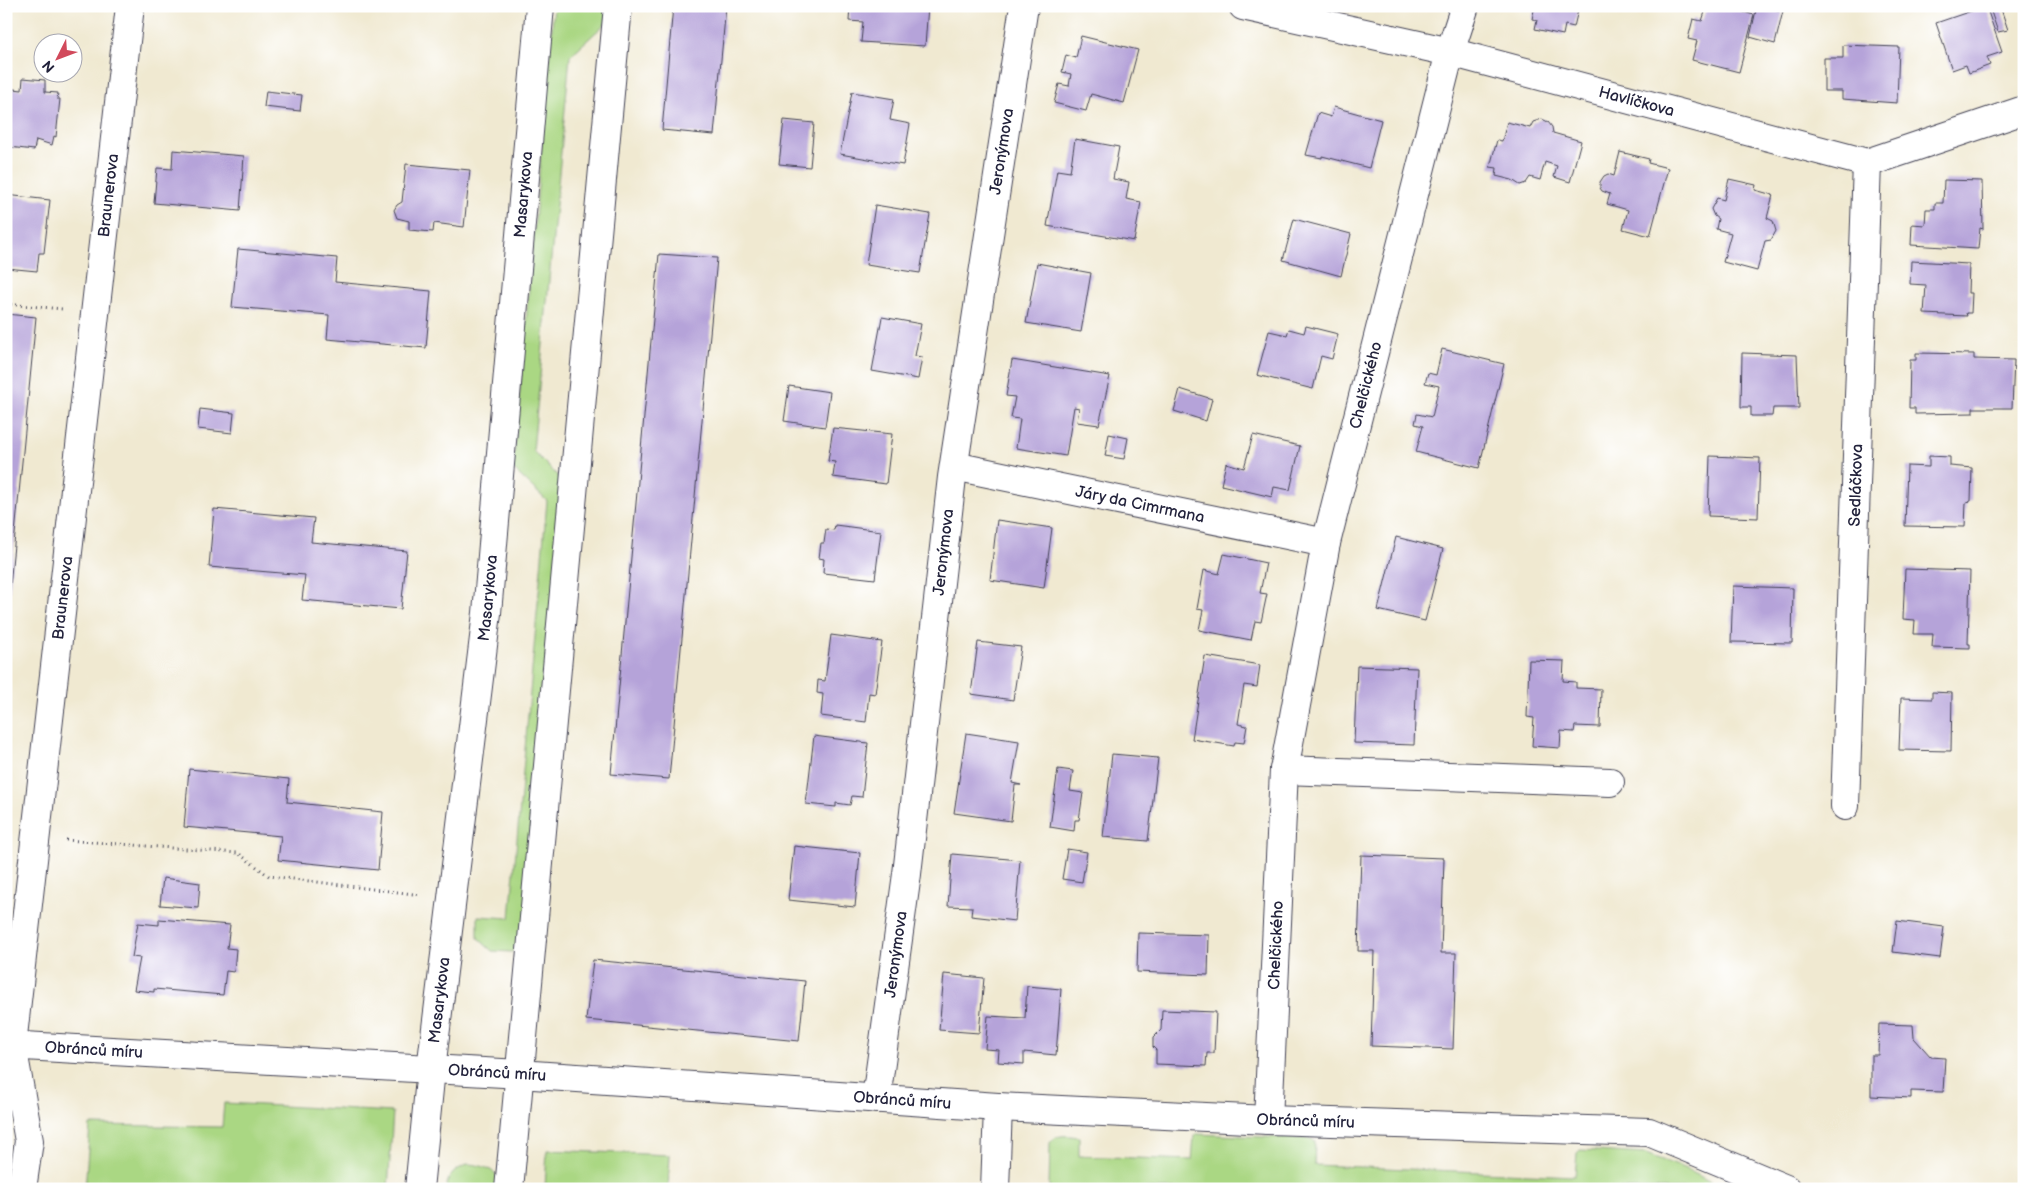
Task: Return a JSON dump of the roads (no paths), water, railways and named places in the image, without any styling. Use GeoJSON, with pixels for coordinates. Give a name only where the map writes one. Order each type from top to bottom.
{"type":"FeatureCollection","features":[{"type":"Feature","properties":{"kind":"street","name":"Braunerova"},"geometry":{"type":"LineString","coordinates":[[22,1189],[29,1141],[9,1045],[36,837],[130,6]]}},
{"type":"Feature","properties":{"kind":"street","name":"Masarykova"},"geometry":{"type":"LineString","coordinates":[[420,1189],[431,1069],[487,613],[540,6]]}},
{"type":"Feature","properties":{"kind":"street"},"geometry":{"type":"LineString","coordinates":[[509,1189],[618,6]]}},
{"type":"Feature","properties":{"kind":"street","name":"Jeronýmova"},"geometry":{"type":"LineString","coordinates":[[876,1099],[908,874],[954,466],[1024,6]]}},
{"type":"Feature","properties":{"kind":"street","name":"Havlíčkova"},"geometry":{"type":"LineString","coordinates":[[1243,6],[1450,52],[1867,163]]}},
{"type":"Feature","properties":{"kind":"street","name":"Chelčického"},"geometry":{"type":"LineString","coordinates":[[1268,1120],[1284,770],[1326,543],[1450,52],[1465,6]]}},
{"type":"Feature","properties":{"kind":"street"},"geometry":{"type":"LineString","coordinates":[[1867,163],[2024,110]]}},
{"type":"Feature","properties":{"kind":"street","name":"Sedláčkova"},"geometry":{"type":"LineString","coordinates":[[1845,806],[1867,163]]}},
{"type":"Feature","properties":{"kind":"street","name":"Járy da Cimrmana"},"geometry":{"type":"LineString","coordinates":[[954,466],[1326,543]]}},
{"type":"Feature","properties":{"kind":"street"},"geometry":{"type":"LineString","coordinates":[[1284,770],[1610,782]]}},
{"type":"Feature","properties":{"kind":"street","name":"Obránců míru"},"geometry":{"type":"LineString","coordinates":[[9,1045],[519,1074],[998,1107],[1268,1120],[1649,1132],[1786,1189]]}},
{"type":"Feature","properties":{"kind":"street"},"geometry":{"type":"LineString","coordinates":[[995,1189],[998,1107]]}}]}
